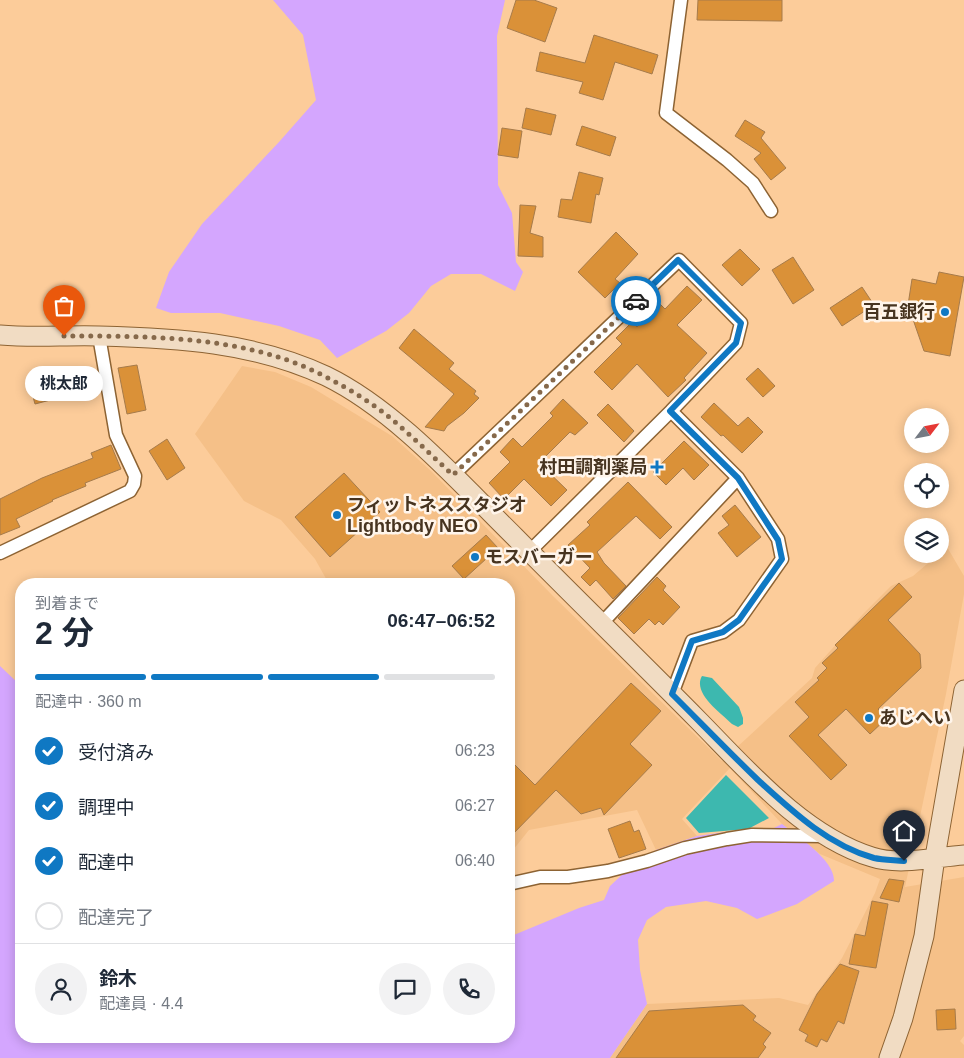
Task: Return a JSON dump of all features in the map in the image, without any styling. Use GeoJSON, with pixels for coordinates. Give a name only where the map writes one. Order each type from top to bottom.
{"type":"FeatureCollection","features":[{"type":"Feature","properties":{"kind":"street"},"geometry":{"type":"LineString","coordinates":[[681,0],[666,113],[728,160],[753,184],[771,211]]}},
{"type":"Feature","properties":{"kind":"street"},"geometry":{"type":"LineString","coordinates":[[453,475],[678,260],[741,323],[736,343],[530,552]]}},
{"type":"Feature","properties":{"kind":"street"},"geometry":{"type":"LineString","coordinates":[[0,334],[99,336],[192,341],[235,347],[276,356],[326,377],[362,397],[398,425],[453,475],[735,758],[792,812],[826,836],[849,848],[875,858],[904,861],[964,855]]}},
{"type":"Feature","properties":{"kind":"street"},"geometry":{"type":"LineString","coordinates":[[0,553],[130,491],[134,484],[135,476],[116,435],[99,336]]}},
{"type":"Feature","properties":{"kind":"street"},"geometry":{"type":"LineString","coordinates":[[670,411],[738,478],[778,540],[782,559],[739,620],[723,632],[692,641],[672,694]]}},
{"type":"Feature","properties":{"kind":"street"},"geometry":{"type":"LineString","coordinates":[[601,624],[738,478]]}},
{"type":"Feature","properties":{"kind":"street"},"geometry":{"type":"LineString","coordinates":[[889,1058],[903,1018],[924,936],[935,857],[964,695]]}},
{"type":"Feature","properties":{"kind":"street"},"geometry":{"type":"LineString","coordinates":[[515,883],[540,877],[568,877],[608,871],[647,861],[685,848],[727,839],[752,836],[826,836]]}},
{"type":"Feature","properties":{"kind":"shaded area"},"geometry":{"type":"Polygon","coordinates":[[[273,0],[505,0],[497,36],[498,185],[512,213],[516,262],[523,272],[515,291],[481,274],[451,274],[431,286],[409,313],[386,331],[337,358],[320,340],[279,326],[220,313],[171,313],[156,308],[169,272],[202,224],[316,100],[303,35],[273,0]]]}},
{"type":"Feature","properties":{"kind":"shaded area"},"geometry":{"type":"Polygon","coordinates":[[[242,366],[275,372],[311,387],[392,436],[430,470],[553,596],[722,761],[812,678],[815,668],[863,614],[891,586],[913,576],[928,563],[949,563],[949,550],[964,576],[964,594],[946,694],[905,887],[964,877],[964,1036],[960,1041],[964,1045],[964,1058],[610,1058],[647,1004],[779,998],[808,1005],[842,958],[875,893],[880,879],[820,854],[782,824],[730,768],[682,819],[697,836],[656,850],[637,810],[529,830],[515,848],[515,578],[326,578],[315,559],[281,520],[244,501],[195,434],[242,366]]]}},
{"type":"Feature","properties":{"kind":"shaded area"},"geometry":{"type":"Polygon","coordinates":[[[0,666],[15,680],[15,1043],[515,1043],[515,935],[579,908],[604,900],[610,886],[625,872],[656,850],[697,836],[748,829],[762,834],[782,824],[814,849],[833,873],[834,881],[797,904],[757,919],[737,908],[706,901],[666,907],[647,920],[638,940],[640,970],[647,1004],[610,1058],[0,1058],[0,666]]]}},
{"type":"Feature","properties":{"kind":"water"},"geometry":{"type":"Polygon","coordinates":[[[702,676],[712,678],[739,707],[743,724],[738,727],[732,724],[709,702],[701,689],[700,682],[702,676]]]}},
{"type":"Feature","properties":{"kind":"water"},"geometry":{"type":"Polygon","coordinates":[[[726,775],[769,818],[748,829],[699,833],[686,818],[726,775]]]}},
{"type":"Feature","properties":{"kind":"building"},"geometry":{"type":"Polygon","coordinates":[[[516,0],[534,0],[557,8],[545,42],[507,28],[516,0]]]}},
{"type":"Feature","properties":{"kind":"building"},"geometry":{"type":"Polygon","coordinates":[[[698,0],[782,0],[782,21],[697,20],[698,0]]]}},
{"type":"Feature","properties":{"kind":"building"},"geometry":{"type":"Polygon","coordinates":[[[594,35],[658,55],[652,74],[615,62],[603,100],[579,93],[583,82],[536,71],[540,52],[585,63],[594,35]]]}},
{"type":"Feature","properties":{"kind":"building"},"geometry":{"type":"Polygon","coordinates":[[[526,108],[556,115],[551,135],[522,128],[526,108]]]}},
{"type":"Feature","properties":{"kind":"building"},"geometry":{"type":"Polygon","coordinates":[[[745,120],[765,132],[761,138],[786,168],[771,180],[754,159],[761,153],[735,136],[745,120]]]}},
{"type":"Feature","properties":{"kind":"building"},"geometry":{"type":"Polygon","coordinates":[[[582,126],[616,137],[610,156],[576,145],[582,126]]]}},
{"type":"Feature","properties":{"kind":"building"},"geometry":{"type":"Polygon","coordinates":[[[502,128],[522,131],[518,158],[498,155],[502,128]]]}},
{"type":"Feature","properties":{"kind":"building"},"geometry":{"type":"Polygon","coordinates":[[[579,172],[603,178],[599,195],[596,194],[591,223],[558,217],[561,199],[572,200],[579,172]]]}},
{"type":"Feature","properties":{"kind":"building"},"geometry":{"type":"Polygon","coordinates":[[[520,205],[536,206],[530,233],[543,237],[543,257],[518,256],[520,205]]]}},
{"type":"Feature","properties":{"kind":"building"},"geometry":{"type":"Polygon","coordinates":[[[616,232],[638,254],[615,279],[620,283],[605,298],[578,272],[616,232]]]}},
{"type":"Feature","properties":{"kind":"building"},"geometry":{"type":"Polygon","coordinates":[[[740,249],[760,269],[742,286],[722,265],[740,249]]]}},
{"type":"Feature","properties":{"kind":"building"},"geometry":{"type":"Polygon","coordinates":[[[793,257],[814,290],[793,304],[772,270],[793,257]]]}},
{"type":"Feature","properties":{"kind":"building"},"geometry":{"type":"Polygon","coordinates":[[[939,272],[964,277],[950,356],[924,351],[908,305],[912,279],[936,284],[939,272]]]}},
{"type":"Feature","properties":{"kind":"building"},"geometry":{"type":"Polygon","coordinates":[[[687,286],[702,300],[677,325],[707,353],[684,378],[686,380],[668,397],[637,364],[612,390],[594,372],[622,344],[616,338],[632,322],[637,327],[659,303],[665,309],[687,286]]]}},
{"type":"Feature","properties":{"kind":"building"},"geometry":{"type":"Polygon","coordinates":[[[862,287],[874,305],[842,326],[830,308],[862,287]]]}},
{"type":"Feature","properties":{"kind":"building"},"geometry":{"type":"Polygon","coordinates":[[[414,329],[454,363],[449,369],[476,391],[474,394],[479,398],[447,426],[444,431],[425,427],[454,394],[399,348],[414,329]]]}},
{"type":"Feature","properties":{"kind":"building"},"geometry":{"type":"Polygon","coordinates":[[[137,365],[146,410],[127,414],[118,368],[137,365]]]}},
{"type":"Feature","properties":{"kind":"building"},"geometry":{"type":"Polygon","coordinates":[[[758,368],[775,386],[763,397],[746,379],[758,368]]]}},
{"type":"Feature","properties":{"kind":"building"},"geometry":{"type":"Polygon","coordinates":[[[56,374],[62,397],[35,404],[29,382],[56,374]]]}},
{"type":"Feature","properties":{"kind":"building"},"geometry":{"type":"Polygon","coordinates":[[[563,399],[588,423],[575,435],[570,432],[539,463],[567,490],[551,506],[524,479],[504,499],[489,483],[510,462],[500,452],[513,438],[522,447],[553,416],[550,413],[563,399]]]}},
{"type":"Feature","properties":{"kind":"building"},"geometry":{"type":"Polygon","coordinates":[[[714,403],[738,426],[748,417],[763,432],[742,453],[701,417],[714,403]]]}},
{"type":"Feature","properties":{"kind":"building"},"geometry":{"type":"Polygon","coordinates":[[[608,404],[634,431],[624,442],[597,415],[608,404]]]}},
{"type":"Feature","properties":{"kind":"building"},"geometry":{"type":"Polygon","coordinates":[[[167,439],[185,468],[167,480],[149,451],[167,439]]]}},
{"type":"Feature","properties":{"kind":"building"},"geometry":{"type":"Polygon","coordinates":[[[684,441],[709,465],[694,480],[683,468],[666,485],[653,472],[684,441]]]}},
{"type":"Feature","properties":{"kind":"building"},"geometry":{"type":"Polygon","coordinates":[[[111,445],[121,469],[85,483],[86,486],[52,500],[16,519],[20,527],[0,535],[0,499],[42,478],[93,458],[91,453],[111,445]]]}},
{"type":"Feature","properties":{"kind":"building","name":"フィットネススタジオ Lightbody NEO"},"geometry":{"type":"Polygon","coordinates":[[[344,473],[380,512],[330,557],[295,517],[344,473]]]}},
{"type":"Feature","properties":{"kind":"building"},"geometry":{"type":"Polygon","coordinates":[[[628,482],[672,527],[660,539],[636,516],[597,552],[604,563],[626,586],[613,599],[596,580],[590,586],[581,577],[590,568],[568,545],[590,525],[587,522],[628,482]]]}},
{"type":"Feature","properties":{"kind":"building"},"geometry":{"type":"Polygon","coordinates":[[[735,505],[761,537],[737,557],[718,533],[729,525],[722,516],[735,505]]]}},
{"type":"Feature","properties":{"kind":"building","name":"モスバーガー"},"geometry":{"type":"Polygon","coordinates":[[[486,535],[498,548],[465,578],[452,566],[486,535]]]}},
{"type":"Feature","properties":{"kind":"building"},"geometry":{"type":"Polygon","coordinates":[[[657,577],[666,586],[663,590],[680,607],[663,625],[659,621],[655,625],[649,619],[634,634],[618,618],[657,577]]]}},
{"type":"Feature","properties":{"kind":"building"},"geometry":{"type":"Polygon","coordinates":[[[899,583],[912,597],[888,620],[920,654],[921,668],[878,709],[887,718],[870,734],[846,709],[818,735],[847,765],[831,780],[789,736],[809,717],[795,702],[819,680],[817,678],[827,668],[822,663],[838,648],[835,645],[899,583]]]}},
{"type":"Feature","properties":{"kind":"building"},"geometry":{"type":"Polygon","coordinates":[[[631,683],[661,711],[630,744],[652,765],[604,815],[601,808],[581,814],[556,790],[515,832],[515,765],[535,785],[631,683]]]}},
{"type":"Feature","properties":{"kind":"building"},"geometry":{"type":"Polygon","coordinates":[[[630,821],[634,832],[639,830],[646,849],[619,858],[608,829],[630,821]]]}},
{"type":"Feature","properties":{"kind":"building"},"geometry":{"type":"Polygon","coordinates":[[[889,879],[904,881],[899,902],[880,898],[889,879]]]}},
{"type":"Feature","properties":{"kind":"building"},"geometry":{"type":"Polygon","coordinates":[[[872,901],[888,904],[876,968],[849,964],[855,934],[865,936],[872,901]]]}},
{"type":"Feature","properties":{"kind":"building"},"geometry":{"type":"Polygon","coordinates":[[[840,964],[859,971],[844,1024],[838,1021],[827,1042],[821,1039],[817,1047],[805,1041],[808,1035],[799,1030],[817,994],[840,964]]]}},
{"type":"Feature","properties":{"kind":"building"},"geometry":{"type":"Polygon","coordinates":[[[743,1005],[756,1016],[753,1020],[771,1033],[763,1044],[766,1047],[758,1058],[616,1058],[649,1011],[743,1005]]]}},
{"type":"Feature","properties":{"kind":"building"},"geometry":{"type":"Polygon","coordinates":[[[955,1009],[956,1029],[937,1030],[936,1010],[955,1009]]]}},
{"type":"Feature","properties":{"kind":"way so far"},"geometry":{"type":"LineString","coordinates":[[64,336],[192,341],[235,347],[276,356],[326,377],[362,397],[398,425],[453,475],[636,301]]}},
{"type":"Feature","properties":{"kind":"place","name":"百五銀行"},"geometry":{"type":"Point","coordinates":[945,312]}},
{"type":"Feature","properties":{"kind":"place","name":"桃太郎"},"geometry":{"type":"Point","coordinates":[64,336]}},
{"type":"Feature","properties":{"kind":"place","name":"村田調剤薬局"},"geometry":{"type":"Point","coordinates":[657,467]}},
{"type":"Feature","properties":{"kind":"place","name":"フィットネススタジオ Lightbody NEO"},"geometry":{"type":"Point","coordinates":[337,515]}},
{"type":"Feature","properties":{"kind":"place","name":"モスバーガー"},"geometry":{"type":"Point","coordinates":[475,557]}},
{"type":"Feature","properties":{"kind":"place","name":"あじへい"},"geometry":{"type":"Point","coordinates":[869,718]}},
{"type":"Feature","properties":{"kind":"route"},"geometry":{"type":"LineString","coordinates":[[636,301],[678,260],[741,323],[736,343],[670,411],[738,478],[778,540],[782,559],[739,620],[723,632],[692,641],[672,694],[792,812],[826,836],[849,848],[875,858],[904,861]]}}]}
